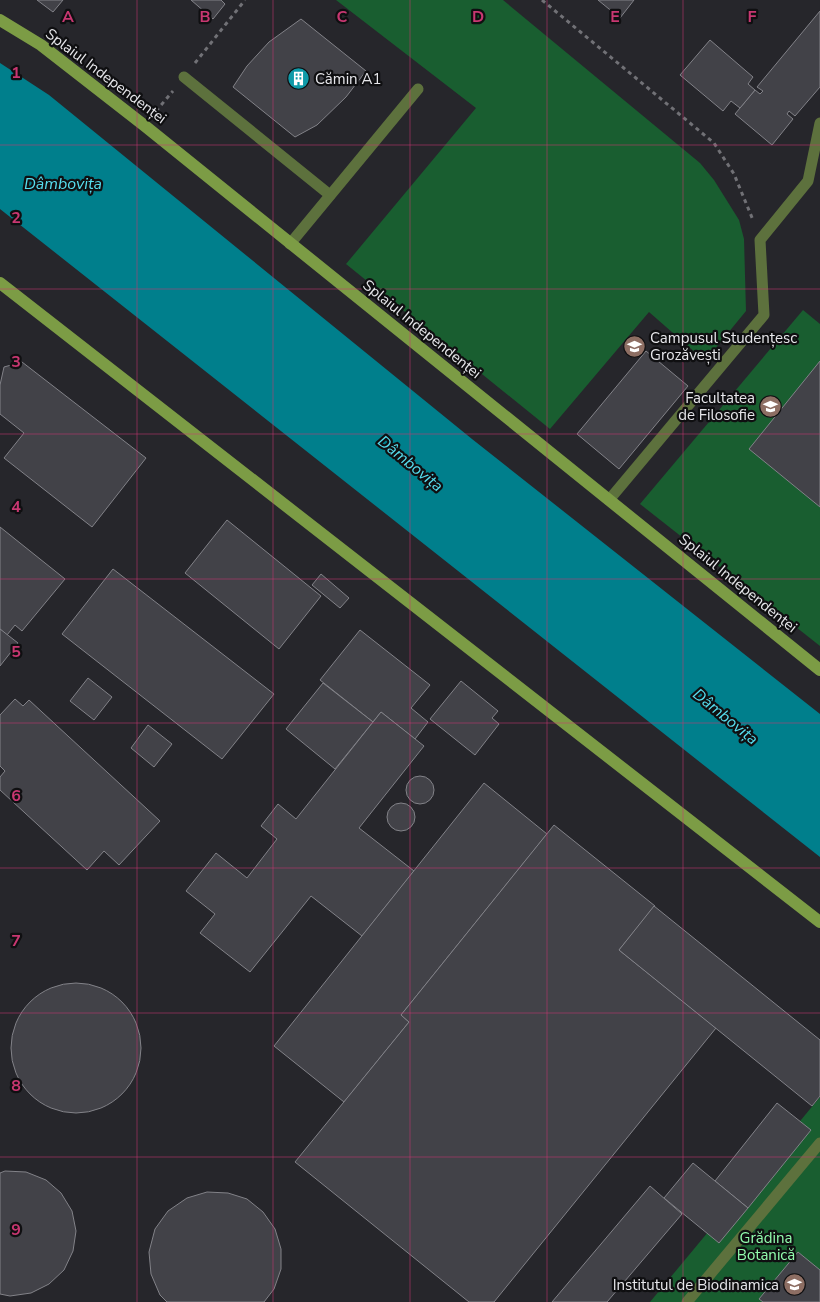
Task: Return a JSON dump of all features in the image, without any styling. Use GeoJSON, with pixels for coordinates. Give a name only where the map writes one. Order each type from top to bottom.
{"type":"FeatureCollection","features":[{"type":"Feature","properties":{"kind":"main road","name":"Splaiul Independenței"},"geometry":{"type":"LineString","coordinates":[[0,20],[41,46],[84,78],[820,670]]}},
{"type":"Feature","properties":{"kind":"main road"},"geometry":{"type":"LineString","coordinates":[[0,283],[820,922]]}},
{"type":"Feature","properties":{"kind":"lane"},"geometry":{"type":"LineString","coordinates":[[184,77],[330,195]]}},
{"type":"Feature","properties":{"kind":"lane"},"geometry":{"type":"LineString","coordinates":[[290,244],[418,89]]}},
{"type":"Feature","properties":{"kind":"lane"},"geometry":{"type":"LineString","coordinates":[[609,500],[764,315],[760,240],[808,181],[820,123]]}},
{"type":"Feature","properties":{"kind":"lane"},"geometry":{"type":"LineString","coordinates":[[687,1302],[820,1142]]}},
{"type":"Feature","properties":{"kind":"path"},"geometry":{"type":"LineString","coordinates":[[542,0],[714,143],[734,174],[760,240]]}},
{"type":"Feature","properties":{"kind":"green space"},"geometry":{"type":"Polygon","coordinates":[[[336,0],[503,0],[700,163],[714,180],[739,220],[744,239],[746,311],[705,361],[649,312],[550,429],[346,264],[476,108],[336,0]]]}},
{"type":"Feature","properties":{"kind":"green space","name":"Facultatea de Filosofie"},"geometry":{"type":"Polygon","coordinates":[[[803,310],[820,324],[820,646],[640,504],[803,310]]]}},
{"type":"Feature","properties":{"kind":"green space","name":"Grădina Botanică"},"geometry":{"type":"Polygon","coordinates":[[[820,1097],[820,1302],[650,1302],[820,1097]]]}},
{"type":"Feature","properties":{"kind":"water","name":"Dâmbovița"},"geometry":{"type":"Polygon","coordinates":[[[0,63],[49,95],[472,439],[820,714],[820,857],[0,209],[0,63]]]}},
{"type":"Feature","properties":{"kind":"building"},"geometry":{"type":"Polygon","coordinates":[[[37,0],[63,0],[53,12],[37,0]]]}},
{"type":"Feature","properties":{"kind":"building"},"geometry":{"type":"Polygon","coordinates":[[[191,0],[221,0],[225,4],[213,19],[191,0]]]}},
{"type":"Feature","properties":{"kind":"building"},"geometry":{"type":"Polygon","coordinates":[[[598,0],[634,0],[620,18],[598,0]]]}},
{"type":"Feature","properties":{"kind":"building"},"geometry":{"type":"Polygon","coordinates":[[[820,11],[820,87],[795,116],[789,111],[787,114],[793,119],[772,145],[735,114],[755,90],[760,94],[763,91],[757,87],[820,11]]]}},
{"type":"Feature","properties":{"kind":"building","name":"Cămin A1"},"geometry":{"type":"Polygon","coordinates":[[[301,19],[366,71],[346,97],[317,125],[295,137],[233,87],[247,66],[269,42],[301,19]]]}},
{"type":"Feature","properties":{"kind":"building"},"geometry":{"type":"Polygon","coordinates":[[[710,40],[753,77],[748,84],[755,90],[740,108],[731,101],[723,111],[680,75],[710,40]]]}},
{"type":"Feature","properties":{"kind":"building"},"geometry":{"type":"Polygon","coordinates":[[[646,351],[688,386],[619,469],[577,434],[646,351]]]}},
{"type":"Feature","properties":{"kind":"building"},"geometry":{"type":"Polygon","coordinates":[[[820,361],[820,507],[749,449],[820,361]]]}},
{"type":"Feature","properties":{"kind":"building"},"geometry":{"type":"Polygon","coordinates":[[[22,362],[146,458],[92,527],[4,458],[24,433],[0,414],[0,385],[4,367],[22,362]]]}},
{"type":"Feature","properties":{"kind":"building"},"geometry":{"type":"Polygon","coordinates":[[[227,520],[321,596],[279,649],[185,573],[227,520]]]}},
{"type":"Feature","properties":{"kind":"building"},"geometry":{"type":"Polygon","coordinates":[[[0,527],[65,579],[22,631],[15,625],[7,635],[0,629],[0,527]]]}},
{"type":"Feature","properties":{"kind":"building"},"geometry":{"type":"Polygon","coordinates":[[[113,569],[274,694],[222,759],[62,634],[113,569]]]}},
{"type":"Feature","properties":{"kind":"building"},"geometry":{"type":"Polygon","coordinates":[[[321,574],[349,598],[340,608],[312,585],[321,574]]]}},
{"type":"Feature","properties":{"kind":"building"},"geometry":{"type":"Polygon","coordinates":[[[0,629],[18,643],[0,666],[0,629]]]}},
{"type":"Feature","properties":{"kind":"building"},"geometry":{"type":"Polygon","coordinates":[[[360,630],[430,685],[411,708],[428,722],[415,739],[381,712],[373,722],[320,680],[360,630]]]}},
{"type":"Feature","properties":{"kind":"building"},"geometry":{"type":"Polygon","coordinates":[[[88,678],[112,697],[94,720],[70,701],[88,678]]]}},
{"type":"Feature","properties":{"kind":"building"},"geometry":{"type":"Polygon","coordinates":[[[461,681],[498,711],[492,718],[499,724],[475,755],[430,719],[461,681]]]}},
{"type":"Feature","properties":{"kind":"building"},"geometry":{"type":"Polygon","coordinates":[[[323,683],[373,722],[335,769],[286,729],[323,683]]]}},
{"type":"Feature","properties":{"kind":"building"},"geometry":{"type":"Polygon","coordinates":[[[15,699],[23,706],[29,700],[160,821],[119,865],[104,851],[87,870],[0,790],[0,777],[5,771],[0,766],[0,715],[15,699]]]}},
{"type":"Feature","properties":{"kind":"building"},"geometry":{"type":"Polygon","coordinates":[[[381,712],[424,746],[359,828],[414,871],[362,936],[311,896],[250,972],[200,933],[215,914],[186,891],[216,853],[247,878],[277,839],[261,826],[278,804],[296,819],[381,712]]]}},
{"type":"Feature","properties":{"kind":"building"},"geometry":{"type":"Polygon","coordinates":[[[148,725],[172,744],[154,767],[131,748],[148,725]]]}},
{"type":"Feature","properties":{"kind":"building"},"geometry":{"type":"Polygon","coordinates":[[[420,776],[430,780],[434,790],[430,800],[420,804],[410,800],[406,790],[410,780],[420,776]]]}},
{"type":"Feature","properties":{"kind":"building"},"geometry":{"type":"Polygon","coordinates":[[[484,783],[547,834],[401,1015],[409,1022],[344,1102],[274,1046],[484,783]]]}},
{"type":"Feature","properties":{"kind":"building"},"geometry":{"type":"Polygon","coordinates":[[[401,803],[411,807],[415,817],[411,827],[401,831],[391,827],[387,817],[391,807],[401,803]]]}},
{"type":"Feature","properties":{"kind":"building"},"geometry":{"type":"Polygon","coordinates":[[[554,825],[655,906],[619,950],[716,1028],[494,1302],[469,1302],[295,1162],[409,1022],[401,1015],[554,825]]]}},
{"type":"Feature","properties":{"kind":"building"},"geometry":{"type":"Polygon","coordinates":[[[654,906],[820,1040],[820,1096],[812,1106],[619,950],[654,906]]]}},
{"type":"Feature","properties":{"kind":"building"},"geometry":{"type":"Polygon","coordinates":[[[76,983],[89,984],[101,988],[122,1002],[136,1023],[140,1035],[140,1061],[136,1073],[122,1094],[101,1108],[89,1112],[76,1113],[63,1112],[51,1108],[30,1094],[16,1073],[12,1061],[11,1048],[12,1035],[16,1023],[30,1002],[51,988],[63,984],[76,983]]]}},
{"type":"Feature","properties":{"kind":"building"},"geometry":{"type":"Polygon","coordinates":[[[777,1103],[811,1130],[748,1208],[715,1181],[777,1103]]]}},
{"type":"Feature","properties":{"kind":"building"},"geometry":{"type":"Polygon","coordinates":[[[693,1163],[748,1208],[719,1243],[664,1198],[693,1163]]]}},
{"type":"Feature","properties":{"kind":"building"},"geometry":{"type":"Polygon","coordinates":[[[5,1171],[26,1172],[46,1180],[61,1193],[72,1211],[76,1231],[73,1251],[64,1270],[49,1284],[31,1293],[10,1296],[0,1294],[0,1173],[5,1171]]]}},
{"type":"Feature","properties":{"kind":"building"},"geometry":{"type":"Polygon","coordinates":[[[650,1186],[682,1214],[607,1302],[552,1302],[650,1186]]]}},
{"type":"Feature","properties":{"kind":"building"},"geometry":{"type":"Polygon","coordinates":[[[207,1192],[228,1193],[247,1199],[263,1212],[275,1229],[281,1249],[281,1269],[274,1289],[264,1302],[167,1302],[160,1295],[151,1274],[149,1252],[155,1229],[168,1211],[187,1198],[207,1192]]]}},
{"type":"Feature","properties":{"kind":"building","name":"Institutul de Biodinamica"},"geometry":{"type":"Polygon","coordinates":[[[798,1252],[820,1270],[820,1302],[763,1302],[759,1299],[798,1252]]]}},
{"type":"Feature","properties":{"kind":"place","name":"Cămin A1"},"geometry":{"type":"Point","coordinates":[299,79]}},
{"type":"Feature","properties":{"kind":"place","name":"Campusul Studențesc Grozăvești"},"geometry":{"type":"Point","coordinates":[634,347]}},
{"type":"Feature","properties":{"kind":"place","name":"Facultatea de Filosofie"},"geometry":{"type":"Point","coordinates":[771,407]}},
{"type":"Feature","properties":{"kind":"place","name":"Institutul de Biodinamica"},"geometry":{"type":"Point","coordinates":[795,1285]}}]}
